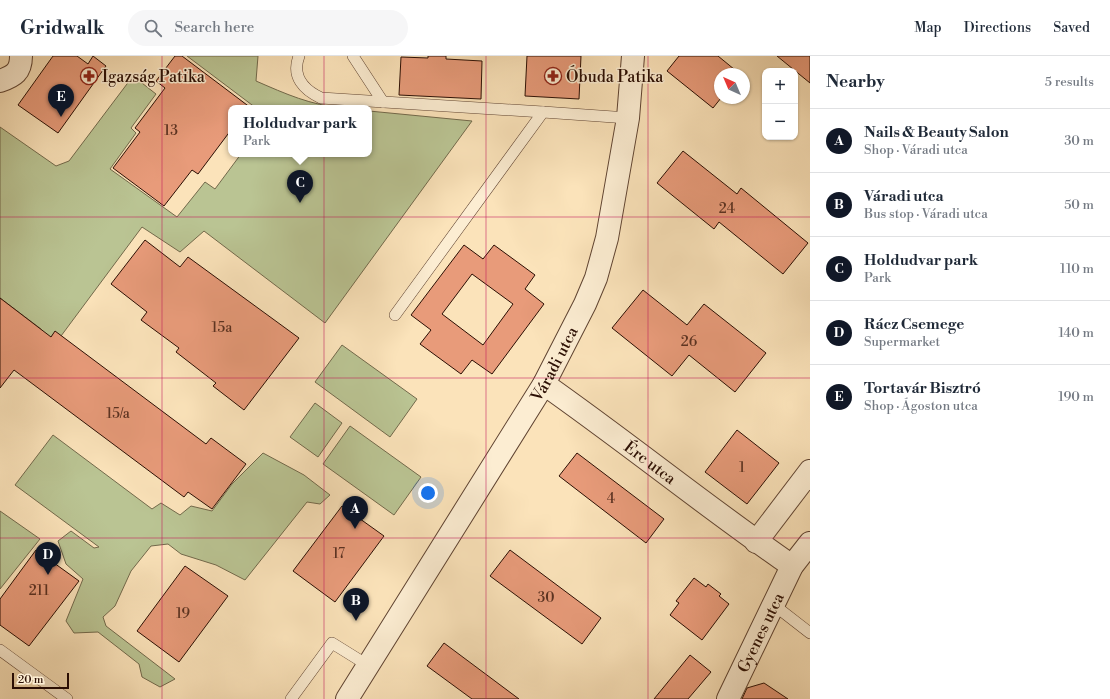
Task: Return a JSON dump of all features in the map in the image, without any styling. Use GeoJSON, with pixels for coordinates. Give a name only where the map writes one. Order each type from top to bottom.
{"type":"FeatureCollection","features":[{"type":"Feature","properties":{"kind":"street"},"geometry":{"type":"LineString","coordinates":[[0,81],[13,76],[21,65],[21,56]]}},
{"type":"Feature","properties":{"kind":"street","name":"Váradi utca"},"geometry":{"type":"LineString","coordinates":[[347,699],[544,384],[585,304],[602,260],[628,118],[633,56]]}},
{"type":"Feature","properties":{"kind":"street","name":"Érc utca"},"geometry":{"type":"LineString","coordinates":[[544,384],[616,436],[756,542]]}},
{"type":"Feature","properties":{"kind":"street"},"geometry":{"type":"LineString","coordinates":[[792,566],[756,542],[810,471]]}},
{"type":"Feature","properties":{"kind":"street","name":"Gyenes utca"},"geometry":{"type":"LineString","coordinates":[[728,699],[792,566],[810,542]]}},
{"type":"Feature","properties":{"kind":"lane"},"geometry":{"type":"LineString","coordinates":[[299,56],[297,72],[301,83],[308,92],[321,98],[628,118]]}},
{"type":"Feature","properties":{"kind":"lane"},"geometry":{"type":"LineString","coordinates":[[353,56],[383,102]]}},
{"type":"Feature","properties":{"kind":"lane"},"geometry":{"type":"LineString","coordinates":[[395,315],[543,112]]}},
{"type":"Feature","properties":{"kind":"lane"},"geometry":{"type":"LineString","coordinates":[[774,605],[810,633]]}},
{"type":"Feature","properties":{"kind":"lane"},"geometry":{"type":"LineString","coordinates":[[291,699],[332,643],[369,666]]}},
{"type":"Feature","properties":{"kind":"lane"},"geometry":{"type":"LineString","coordinates":[[0,650],[67,699]]}},
{"type":"Feature","properties":{"kind":"green space"},"geometry":{"type":"Polygon","coordinates":[[[187,56],[258,56],[256,81],[309,102],[324,105],[252,105],[187,56]]]}},
{"type":"Feature","properties":{"kind":"green space"},"geometry":{"type":"Polygon","coordinates":[[[133,76],[156,94],[131,128],[136,133],[110,169],[177,217],[205,182],[215,189],[239,157],[372,157],[372,111],[472,121],[325,323],[204,231],[180,252],[142,227],[61,336],[55,332],[44,346],[41,329],[0,298],[0,127],[56,166],[69,161],[133,76]]]}},
{"type":"Feature","properties":{"kind":"green space"},"geometry":{"type":"Polygon","coordinates":[[[342,345],[417,399],[390,437],[315,382],[342,345]]]}},
{"type":"Feature","properties":{"kind":"green space"},"geometry":{"type":"Polygon","coordinates":[[[315,403],[342,423],[318,457],[290,437],[315,403]]]}},
{"type":"Feature","properties":{"kind":"green space"},"geometry":{"type":"Polygon","coordinates":[[[350,426],[421,477],[394,515],[323,464],[350,426]]]}},
{"type":"Feature","properties":{"kind":"green space"},"geometry":{"type":"Polygon","coordinates":[[[53,435],[152,509],[161,503],[180,515],[191,506],[212,511],[232,484],[263,453],[304,475],[330,495],[320,504],[307,502],[245,580],[216,565],[181,554],[168,544],[151,546],[131,571],[115,606],[103,617],[106,626],[175,679],[160,687],[142,677],[139,664],[98,632],[74,633],[66,621],[83,579],[66,564],[58,541],[71,531],[94,548],[99,547],[15,485],[53,435]]]}},
{"type":"Feature","properties":{"kind":"green space"},"geometry":{"type":"Polygon","coordinates":[[[0,511],[40,539],[0,589],[0,511]]]}},
{"type":"Feature","properties":{"kind":"building"},"geometry":{"type":"Polygon","coordinates":[[[53,56],[77,56],[88,64],[93,56],[106,66],[58,133],[18,105],[53,56]]]}},
{"type":"Feature","properties":{"kind":"building"},"geometry":{"type":"Polygon","coordinates":[[[175,56],[182,56],[247,105],[228,105],[228,134],[198,174],[192,170],[164,206],[113,168],[140,132],[135,128],[165,88],[156,81],[175,56]]]}},
{"type":"Feature","properties":{"kind":"building"},"geometry":{"type":"Polygon","coordinates":[[[428,56],[446,56],[446,59],[482,61],[481,99],[399,95],[401,57],[428,58],[428,56]]]}},
{"type":"Feature","properties":{"kind":"building","name":"Óbuda Patika"},"geometry":{"type":"Polygon","coordinates":[[[527,56],[581,56],[579,99],[525,96],[527,56]]]}},
{"type":"Feature","properties":{"kind":"building"},"geometry":{"type":"Polygon","coordinates":[[[679,56],[718,56],[733,68],[714,68],[714,104],[716,104],[713,108],[667,71],[679,56]]]}},
{"type":"Feature","properties":{"kind":"building"},"geometry":{"type":"Polygon","coordinates":[[[777,56],[810,56],[810,83],[798,73],[798,68],[792,68],[777,56]]]}},
{"type":"Feature","properties":{"kind":"building"},"geometry":{"type":"Polygon","coordinates":[[[683,151],[737,194],[741,188],[808,243],[783,274],[719,222],[714,229],[657,183],[683,151]]]}},
{"type":"Feature","properties":{"kind":"building"},"geometry":{"type":"Polygon","coordinates":[[[145,240],[180,267],[188,257],[299,338],[244,410],[213,386],[216,383],[176,352],[179,348],[141,320],[147,312],[111,284],[145,240]]]}},
{"type":"Feature","properties":{"kind":"building"},"geometry":{"type":"Polygon","coordinates":[[[464,245],[483,259],[494,245],[535,275],[525,289],[544,304],[492,374],[472,360],[461,374],[420,344],[431,330],[411,315],[464,245]],[[472,274],[442,314],[483,345],[513,304],[472,274]]]}},
{"type":"Feature","properties":{"kind":"building"},"geometry":{"type":"Polygon","coordinates":[[[643,290],[687,325],[704,304],[766,353],[735,392],[689,355],[672,376],[612,328],[643,290]]]}},
{"type":"Feature","properties":{"kind":"building"},"geometry":{"type":"Polygon","coordinates":[[[0,298],[51,337],[55,331],[206,444],[211,438],[246,464],[212,509],[188,492],[184,497],[14,370],[0,388],[0,298]]]}},
{"type":"Feature","properties":{"kind":"building"},"geometry":{"type":"Polygon","coordinates":[[[737,430],[779,463],[747,504],[705,472],[737,430]]]}},
{"type":"Feature","properties":{"kind":"building"},"geometry":{"type":"Polygon","coordinates":[[[577,453],[664,519],[646,543],[559,476],[577,453]]]}},
{"type":"Feature","properties":{"kind":"building"},"geometry":{"type":"Polygon","coordinates":[[[342,506],[384,536],[335,602],[293,571],[342,506]]]}},
{"type":"Feature","properties":{"kind":"building"},"geometry":{"type":"Polygon","coordinates":[[[36,550],[79,581],[29,646],[0,625],[0,599],[36,550]]]}},
{"type":"Feature","properties":{"kind":"building"},"geometry":{"type":"Polygon","coordinates":[[[510,550],[601,618],[582,644],[490,576],[510,550]]]}},
{"type":"Feature","properties":{"kind":"building"},"geometry":{"type":"Polygon","coordinates":[[[185,566],[228,596],[179,662],[137,631],[185,566]]]}},
{"type":"Feature","properties":{"kind":"building"},"geometry":{"type":"Polygon","coordinates":[[[694,578],[706,587],[708,584],[721,594],[719,596],[729,604],[702,640],[670,615],[679,603],[676,601],[694,578]]]}},
{"type":"Feature","properties":{"kind":"building"},"geometry":{"type":"Polygon","coordinates":[[[444,643],[519,699],[472,699],[427,666],[444,643]]]}},
{"type":"Feature","properties":{"kind":"building"},"geometry":{"type":"Polygon","coordinates":[[[690,655],[711,672],[688,699],[654,699],[690,655]]]}},
{"type":"Feature","properties":{"kind":"building"},"geometry":{"type":"Polygon","coordinates":[[[764,683],[788,699],[742,699],[747,688],[764,683]]]}},
{"type":"Feature","properties":{"kind":"place","name":"Igazság Patika"},"geometry":{"type":"Point","coordinates":[89,76]}},
{"type":"Feature","properties":{"kind":"place","name":"Óbuda Patika"},"geometry":{"type":"Point","coordinates":[553,76]}},
{"type":"Feature","properties":{"kind":"place","name":"Tortavár Bisztró"},"geometry":{"type":"Point","coordinates":[61,117]}},
{"type":"Feature","properties":{"kind":"place","name":"Holdudvar park"},"geometry":{"type":"Point","coordinates":[300,203]}},
{"type":"Feature","properties":{"kind":"place","name":"Nails & Beauty Salon"},"geometry":{"type":"Point","coordinates":[355,529]}},
{"type":"Feature","properties":{"kind":"place","name":"Rácz Csemege"},"geometry":{"type":"Point","coordinates":[48,575]}},
{"type":"Feature","properties":{"kind":"place","name":"Váradi utca"},"geometry":{"type":"Point","coordinates":[356,621]}}]}
